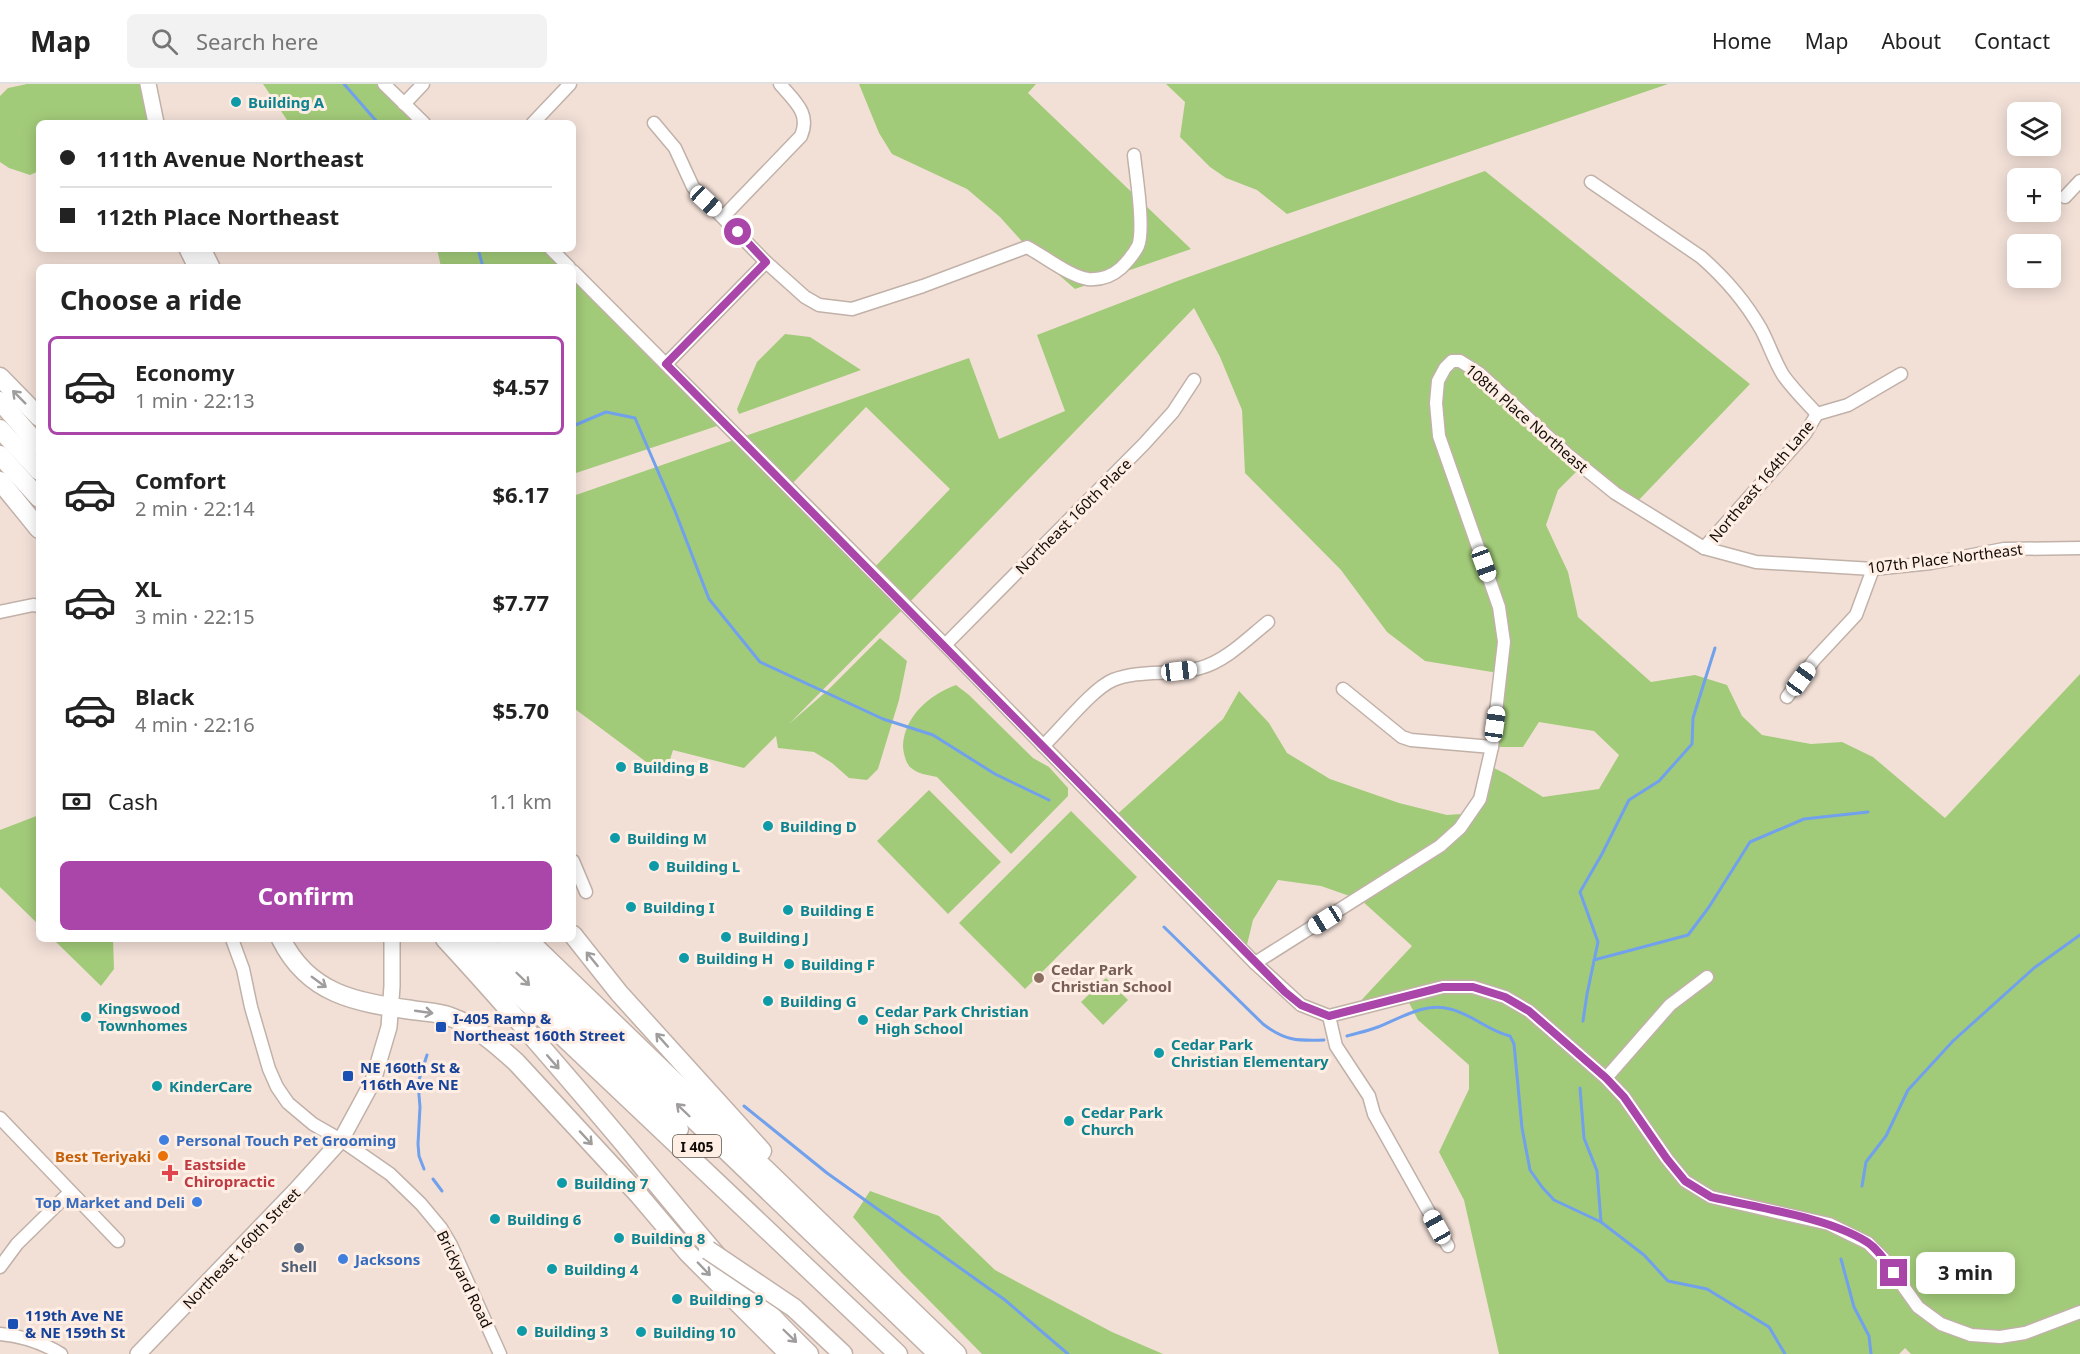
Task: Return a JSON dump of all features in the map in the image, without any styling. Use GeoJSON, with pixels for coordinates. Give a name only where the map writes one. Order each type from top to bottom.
{"type":"FeatureCollection","features":[{"type":"Feature","properties":{"kind":"highway"},"geometry":{"type":"LineString","coordinates":[[0,377],[36,414]]}},
{"type":"Feature","properties":{"kind":"highway"},"geometry":{"type":"LineString","coordinates":[[0,401],[36,443]]}},
{"type":"Feature","properties":{"kind":"highway"},"geometry":{"type":"LineString","coordinates":[[0,429],[36,468]]}},
{"type":"Feature","properties":{"kind":"highway"},"geometry":{"type":"LineString","coordinates":[[0,455],[36,495]]}},
{"type":"Feature","properties":{"kind":"highway"},"geometry":{"type":"LineString","coordinates":[[0,474],[36,512]]}},
{"type":"Feature","properties":{"kind":"highway"},"geometry":{"type":"LineString","coordinates":[[0,481],[36,525]]}},
{"type":"Feature","properties":{"kind":"highway"},"geometry":{"type":"LineString","coordinates":[[576,938],[619,993],[869,1271]]}},
{"type":"Feature","properties":{"kind":"highway"},"geometry":{"type":"LineString","coordinates":[[283,942],[292,958],[308,975],[332,992],[363,1003],[447,1015],[483,1034],[516,1062],[638,1194],[674,1237],[789,1354]]}},
{"type":"Feature","properties":{"kind":"highway"},"geometry":{"type":"LineString","coordinates":[[448,942],[603,1119],[768,1315],[809,1354]]}},
{"type":"Feature","properties":{"kind":"highway","name":"I 405"},"geometry":{"type":"LineString","coordinates":[[463,942],[898,1354]]}},
{"type":"Feature","properties":{"kind":"highway","name":"I 405"},"geometry":{"type":"LineString","coordinates":[[484,942],[913,1354]]}},
{"type":"Feature","properties":{"kind":"highway","name":"I 405"},"geometry":{"type":"LineString","coordinates":[[509,942],[938,1354]]}},
{"type":"Feature","properties":{"kind":"highway","name":"I 405"},"geometry":{"type":"LineString","coordinates":[[530,942],[957,1354]]}},
{"type":"Feature","properties":{"kind":"highway"},"geometry":{"type":"LineString","coordinates":[[638,1194],[691,1239],[794,1308],[843,1354]]}},
{"type":"Feature","properties":{"kind":"main road"},"geometry":{"type":"LineString","coordinates":[[148,84],[155,120]]}},
{"type":"Feature","properties":{"kind":"main road","name":"Northeast 160th Street"},"geometry":{"type":"LineString","coordinates":[[147,1351],[341,1140],[373,1081],[389,1027],[392,942]]}},
{"type":"Feature","properties":{"kind":"street"},"geometry":{"type":"LineString","coordinates":[[384,84],[421,120]]}},
{"type":"Feature","properties":{"kind":"street"},"geometry":{"type":"LineString","coordinates":[[404,104],[423,84]]}},
{"type":"Feature","properties":{"kind":"street"},"geometry":{"type":"LineString","coordinates":[[536,120],[570,84]]}},
{"type":"Feature","properties":{"kind":"street"},"geometry":{"type":"LineString","coordinates":[[723,217],[801,136],[805,126],[804,116],[800,107],[780,84]]}},
{"type":"Feature","properties":{"kind":"street"},"geometry":{"type":"LineString","coordinates":[[654,123],[675,148],[693,187],[766,262],[805,297],[819,304],[836,308],[852,309],[1027,247],[1059,267],[1086,279],[1100,279],[1115,273],[1129,260],[1139,244],[1140,221],[1134,154]]}},
{"type":"Feature","properties":{"kind":"street"},"geometry":{"type":"LineString","coordinates":[[2065,197],[2080,181]]}},
{"type":"Feature","properties":{"kind":"street"},"geometry":{"type":"LineString","coordinates":[[1591,182],[1701,257],[1716,270],[1747,306],[1764,334],[1774,360],[1785,378],[1817,414],[1848,405],[1901,374]]}},
{"type":"Feature","properties":{"kind":"street"},"geometry":{"type":"LineString","coordinates":[[554,252],[566,264]]}},
{"type":"Feature","properties":{"kind":"street"},"geometry":{"type":"LineString","coordinates":[[666,364],[766,262]]}},
{"type":"Feature","properties":{"kind":"street"},"geometry":{"type":"LineString","coordinates":[[576,274],[945,645],[1255,963],[1301,1005],[1329,1016],[1443,987],[1473,987],[1505,997],[1529,1011],[1606,1078],[1624,1097],[1685,1181],[1711,1197],[1829,1224],[1868,1243],[1883,1258],[1918,1307],[1941,1324],[1971,1335],[2000,1337],[2025,1333],[2080,1312]]}},
{"type":"Feature","properties":{"kind":"street","name":"108th Place Northeast"},"geometry":{"type":"LineString","coordinates":[[1255,963],[1440,846],[1460,828],[1480,800],[1492,747],[1504,642],[1500,607],[1438,436],[1436,403],[1438,381],[1452,361],[1460,361],[1479,373],[1567,454],[1615,494],[1704,548]]}},
{"type":"Feature","properties":{"kind":"street","name":"Northeast 160th Place"},"geometry":{"type":"LineString","coordinates":[[945,645],[1144,444],[1173,412],[1194,380]]}},
{"type":"Feature","properties":{"kind":"street","name":"Northeast 164th Lane"},"geometry":{"type":"LineString","coordinates":[[1704,548],[1804,434],[1817,414]]}},
{"type":"Feature","properties":{"kind":"street","name":"107th Place Northeast"},"geometry":{"type":"LineString","coordinates":[[1704,548],[1756,562],[1874,569],[1930,563],[2004,549],[2080,548]]}},
{"type":"Feature","properties":{"kind":"street"},"geometry":{"type":"LineString","coordinates":[[1787,697],[1814,660],[1856,615],[1874,569]]}},
{"type":"Feature","properties":{"kind":"street"},"geometry":{"type":"LineString","coordinates":[[0,612],[36,606]]}},
{"type":"Feature","properties":{"kind":"street"},"geometry":{"type":"LineString","coordinates":[[1043,746],[1097,691],[1113,680],[1200,668],[1226,655],[1268,622]]}},
{"type":"Feature","properties":{"kind":"street"},"geometry":{"type":"LineString","coordinates":[[1343,689],[1402,737],[1411,740],[1492,747]]}},
{"type":"Feature","properties":{"kind":"street"},"geometry":{"type":"LineString","coordinates":[[576,868],[586,892]]}},
{"type":"Feature","properties":{"kind":"street","name":"Brickyard Road"},"geometry":{"type":"LineString","coordinates":[[233,942],[243,969],[251,1007],[269,1069],[278,1087],[288,1102],[314,1124],[390,1174],[421,1204],[441,1228],[451,1245],[500,1354]]}},
{"type":"Feature","properties":{"kind":"street"},"geometry":{"type":"LineString","coordinates":[[1606,1078],[1670,1005],[1707,976]]}},
{"type":"Feature","properties":{"kind":"street"},"geometry":{"type":"LineString","coordinates":[[1329,1016],[1335,1046],[1369,1096],[1374,1114],[1448,1246]]}},
{"type":"Feature","properties":{"kind":"street"},"geometry":{"type":"LineString","coordinates":[[0,1118],[118,1241]]}},
{"type":"Feature","properties":{"kind":"street"},"geometry":{"type":"LineString","coordinates":[[0,1268],[16,1244],[70,1192]]}},
{"type":"Feature","properties":{"kind":"street"},"geometry":{"type":"LineString","coordinates":[[0,1334],[29,1340],[61,1354]]}},
{"type":"Feature","properties":{"kind":"green space"},"geometry":{"type":"Polygon","coordinates":[[[27,84],[148,84],[155,120],[36,120],[36,172],[30,175],[9,168],[0,162],[0,96],[8,88],[27,84]]]}},
{"type":"Feature","properties":{"kind":"green space"},"geometry":{"type":"Polygon","coordinates":[[[263,84],[384,84],[421,120],[287,120],[263,84]]]}},
{"type":"Feature","properties":{"kind":"green space"},"geometry":{"type":"Polygon","coordinates":[[[859,84],[1036,84],[1028,93],[1191,249],[1075,289],[1027,247],[1000,217],[967,189],[892,154],[879,133],[859,84]]]}},
{"type":"Feature","properties":{"kind":"green space"},"geometry":{"type":"Polygon","coordinates":[[[1166,84],[1668,84],[1287,214],[1257,190],[1226,178],[1210,167],[1180,137],[1185,102],[1166,84]]]}},
{"type":"Feature","properties":{"kind":"green space"},"geometry":{"type":"Polygon","coordinates":[[[1485,171],[1750,384],[1636,503],[1584,464],[1558,490],[1546,525],[1568,572],[1578,617],[1651,682],[1695,675],[1727,685],[1742,716],[1762,735],[1811,744],[1842,742],[1873,757],[1945,818],[2080,674],[2080,1354],[1911,1354],[1905,1348],[1899,1354],[1499,1354],[1464,1200],[1439,1152],[1469,1089],[1469,1065],[1418,1020],[1405,995],[1354,1008],[1412,946],[1361,900],[1321,886],[1278,880],[1253,920],[1245,953],[1113,818],[1223,719],[1239,691],[1269,723],[1287,753],[1330,779],[1399,803],[1447,815],[1475,813],[1486,764],[1543,797],[1599,789],[1619,755],[1594,731],[1539,722],[1523,747],[1492,747],[1498,673],[1425,661],[1387,632],[1341,570],[1245,473],[1242,410],[1220,357],[1194,308],[789,724],[829,689],[880,638],[907,661],[899,700],[878,769],[867,780],[849,778],[832,763],[814,752],[778,748],[776,736],[744,768],[673,750],[665,776],[576,710],[576,495],[969,358],[999,439],[1065,411],[1037,335],[1180,280],[1485,171]],[[866,407],[788,488],[871,571],[950,489],[866,407]]]}},
{"type":"Feature","properties":{"kind":"green space"},"geometry":{"type":"Polygon","coordinates":[[[438,252],[554,252],[566,264],[440,264],[438,252]]]}},
{"type":"Feature","properties":{"kind":"green space"},"geometry":{"type":"Polygon","coordinates":[[[576,274],[723,424],[576,473],[576,274]]]}},
{"type":"Feature","properties":{"kind":"green space"},"geometry":{"type":"Polygon","coordinates":[[[785,334],[810,337],[861,370],[739,414],[737,409],[757,362],[785,334]]]}},
{"type":"Feature","properties":{"kind":"green space"},"geometry":{"type":"Polygon","coordinates":[[[956,685],[1033,758],[1049,767],[1068,788],[1068,796],[1011,854],[937,777],[913,769],[905,757],[903,745],[905,735],[914,716],[928,701],[956,685]]]}},
{"type":"Feature","properties":{"kind":"green space"},"geometry":{"type":"Polygon","coordinates":[[[929,790],[1001,862],[948,914],[877,841],[929,790]]]}},
{"type":"Feature","properties":{"kind":"green space"},"geometry":{"type":"Polygon","coordinates":[[[1071,811],[1137,877],[1025,989],[959,923],[1071,811]]]}},
{"type":"Feature","properties":{"kind":"green space"},"geometry":{"type":"Polygon","coordinates":[[[36,816],[36,922],[0,887],[0,830],[36,816]]]}},
{"type":"Feature","properties":{"kind":"green space"},"geometry":{"type":"Polygon","coordinates":[[[56,942],[113,942],[114,969],[101,986],[56,942]]]}},
{"type":"Feature","properties":{"kind":"green space"},"geometry":{"type":"Polygon","coordinates":[[[1106,978],[1128,1000],[1103,1025],[1081,1002],[1106,978]]]}},
{"type":"Feature","properties":{"kind":"green space"},"geometry":{"type":"Polygon","coordinates":[[[870,1191],[939,1216],[995,1270],[1112,1332],[1163,1354],[982,1354],[901,1272],[853,1217],[870,1191]]]}},
{"type":"Feature","properties":{"kind":"waterway"},"geometry":{"type":"LineString","coordinates":[[344,84],[375,120]]}},
{"type":"Feature","properties":{"kind":"waterway"},"geometry":{"type":"LineString","coordinates":[[479,252],[482,264]]}},
{"type":"Feature","properties":{"kind":"waterway"},"geometry":{"type":"LineString","coordinates":[[576,425],[606,412],[635,418],[675,511],[709,599],[760,662],[883,719],[933,735],[995,774],[1049,800]]}},
{"type":"Feature","properties":{"kind":"waterway"},"geometry":{"type":"LineString","coordinates":[[1583,1021],[1598,942],[1580,892],[1629,800],[1659,781],[1692,744],[1693,718],[1715,648]]}},
{"type":"Feature","properties":{"kind":"waterway"},"geometry":{"type":"LineString","coordinates":[[1594,960],[1688,935],[1709,907],[1750,842],[1804,819],[1868,812]]}},
{"type":"Feature","properties":{"kind":"waterway"},"geometry":{"type":"LineString","coordinates":[[1164,927],[1271,1030],[1292,1039],[1324,1040]]}},
{"type":"Feature","properties":{"kind":"waterway"},"geometry":{"type":"LineString","coordinates":[[1862,1186],[1866,1162],[1886,1136],[1908,1090],[1953,1041],[2034,968],[2080,935]]}},
{"type":"Feature","properties":{"kind":"waterway"},"geometry":{"type":"LineString","coordinates":[[1347,1036],[1422,1009],[1441,1007],[1458,1011],[1510,1036],[1514,1044],[1522,1128],[1530,1170],[1542,1187],[1554,1200],[1601,1222],[1644,1255],[1668,1281],[1707,1289],[1769,1327],[1785,1354]]}},
{"type":"Feature","properties":{"kind":"waterway"},"geometry":{"type":"LineString","coordinates":[[424,1169],[419,1156],[418,1144],[420,1107],[418,1083],[427,1055]]}},
{"type":"Feature","properties":{"kind":"waterway"},"geometry":{"type":"LineString","coordinates":[[1580,1088],[1584,1138],[1597,1171],[1601,1222]]}},
{"type":"Feature","properties":{"kind":"waterway"},"geometry":{"type":"LineString","coordinates":[[744,1106],[827,1173],[1005,1300],[1068,1354]]}},
{"type":"Feature","properties":{"kind":"waterway"},"geometry":{"type":"LineString","coordinates":[[433,1179],[442,1191]]}},
{"type":"Feature","properties":{"kind":"waterway"},"geometry":{"type":"LineString","coordinates":[[1841,1259],[1854,1307],[1869,1336],[1871,1354]]}},
{"type":"Feature","properties":{"kind":"place","name":"Building A"},"geometry":{"type":"Point","coordinates":[236,102]}},
{"type":"Feature","properties":{"kind":"place","name":"Building B"},"geometry":{"type":"Point","coordinates":[621,767]}},
{"type":"Feature","properties":{"kind":"place","name":"Building D"},"geometry":{"type":"Point","coordinates":[768,826]}},
{"type":"Feature","properties":{"kind":"place","name":"Building M"},"geometry":{"type":"Point","coordinates":[615,838]}},
{"type":"Feature","properties":{"kind":"place","name":"Building L"},"geometry":{"type":"Point","coordinates":[654,866]}},
{"type":"Feature","properties":{"kind":"place","name":"Building I"},"geometry":{"type":"Point","coordinates":[631,907]}},
{"type":"Feature","properties":{"kind":"place","name":"Building E"},"geometry":{"type":"Point","coordinates":[788,910]}},
{"type":"Feature","properties":{"kind":"place","name":"Building J"},"geometry":{"type":"Point","coordinates":[726,937]}},
{"type":"Feature","properties":{"kind":"place","name":"Building H"},"geometry":{"type":"Point","coordinates":[684,958]}},
{"type":"Feature","properties":{"kind":"place","name":"Building F"},"geometry":{"type":"Point","coordinates":[789,964]}},
{"type":"Feature","properties":{"kind":"place","name":"Cedar Park Christian School"},"geometry":{"type":"Point","coordinates":[1039,978]}},
{"type":"Feature","properties":{"kind":"place","name":"Building G"},"geometry":{"type":"Point","coordinates":[768,1001]}},
{"type":"Feature","properties":{"kind":"place","name":"Kingswood Townhomes"},"geometry":{"type":"Point","coordinates":[86,1017]}},
{"type":"Feature","properties":{"kind":"place","name":"Cedar Park Christian High School"},"geometry":{"type":"Point","coordinates":[863,1020]}},
{"type":"Feature","properties":{"kind":"place","name":"I-405 Ramp & Northeast 160th Street"},"geometry":{"type":"Point","coordinates":[441,1027]}},
{"type":"Feature","properties":{"kind":"place","name":"Cedar Park Christian Elementary"},"geometry":{"type":"Point","coordinates":[1159,1053]}},
{"type":"Feature","properties":{"kind":"place","name":"NE 160th St & 116th Ave NE"},"geometry":{"type":"Point","coordinates":[348,1076]}},
{"type":"Feature","properties":{"kind":"place","name":"KinderCare"},"geometry":{"type":"Point","coordinates":[157,1086]}},
{"type":"Feature","properties":{"kind":"place","name":"Cedar Park Church"},"geometry":{"type":"Point","coordinates":[1069,1121]}},
{"type":"Feature","properties":{"kind":"place","name":"Personal Touch Pet Grooming"},"geometry":{"type":"Point","coordinates":[164,1140]}},
{"type":"Feature","properties":{"kind":"place","name":"Best Teriyaki"},"geometry":{"type":"Point","coordinates":[163,1156]}},
{"type":"Feature","properties":{"kind":"place","name":"Eastside Chiropractic"},"geometry":{"type":"Point","coordinates":[170,1173]}},
{"type":"Feature","properties":{"kind":"place","name":"Building 7"},"geometry":{"type":"Point","coordinates":[562,1183]}},
{"type":"Feature","properties":{"kind":"place","name":"Top Market and Deli"},"geometry":{"type":"Point","coordinates":[197,1202]}},
{"type":"Feature","properties":{"kind":"place","name":"Building 6"},"geometry":{"type":"Point","coordinates":[495,1219]}},
{"type":"Feature","properties":{"kind":"place","name":"Building 8"},"geometry":{"type":"Point","coordinates":[619,1238]}},
{"type":"Feature","properties":{"kind":"place","name":"Shell"},"geometry":{"type":"Point","coordinates":[299,1248]}},
{"type":"Feature","properties":{"kind":"place","name":"Jacksons"},"geometry":{"type":"Point","coordinates":[343,1259]}},
{"type":"Feature","properties":{"kind":"place","name":"Building 4"},"geometry":{"type":"Point","coordinates":[552,1269]}},
{"type":"Feature","properties":{"kind":"place","name":"Building 9"},"geometry":{"type":"Point","coordinates":[677,1299]}},
{"type":"Feature","properties":{"kind":"place","name":"119th Ave NE & NE 159th St"},"geometry":{"type":"Point","coordinates":[13,1324]}},
{"type":"Feature","properties":{"kind":"place","name":"Building 3"},"geometry":{"type":"Point","coordinates":[522,1331]}},
{"type":"Feature","properties":{"kind":"place","name":"Building 10"},"geometry":{"type":"Point","coordinates":[641,1332]}},
{"type":"Feature","properties":{"kind":"route"},"geometry":{"type":"LineString","coordinates":[[738,232],[766,262],[666,364],[1285,992],[1301,1005],[1329,1016],[1443,987],[1473,987],[1505,997],[1529,1011],[1606,1078],[1624,1097],[1685,1181],[1711,1197],[1829,1224],[1868,1243],[1894,1273]]}}]}
